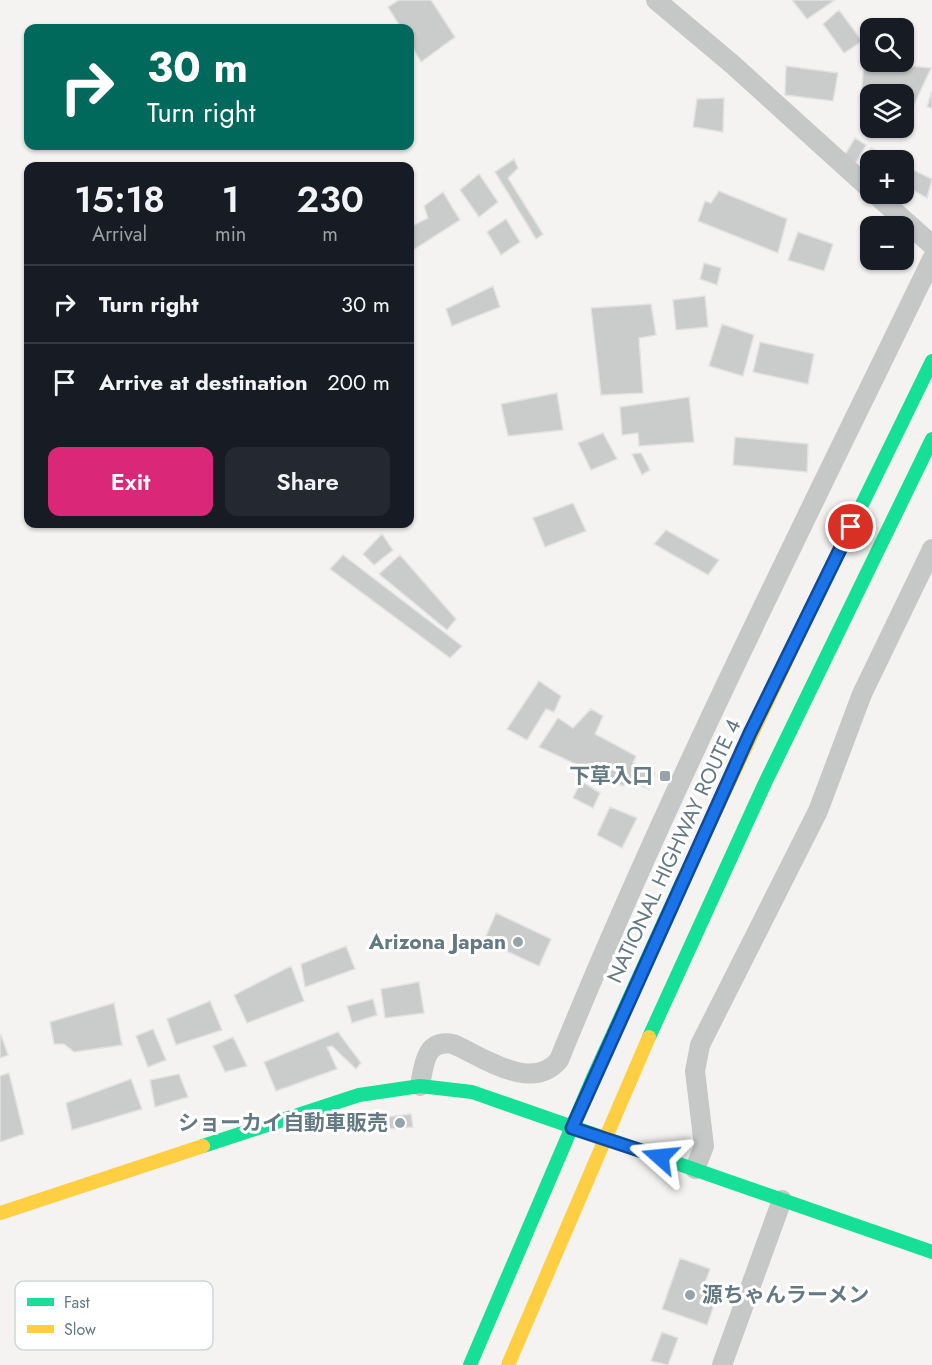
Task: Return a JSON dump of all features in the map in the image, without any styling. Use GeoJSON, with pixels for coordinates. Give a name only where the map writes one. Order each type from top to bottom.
{"type":"FeatureCollection","features":[{"type":"Feature","properties":{"kind":"main road","name":"NATIONAL HIGHWAY ROUTE 4"},"geometry":{"type":"LineString","coordinates":[[470,1365],[572,1128],[750,733],[932,362]]}},
{"type":"Feature","properties":{"kind":"main road"},"geometry":{"type":"LineString","coordinates":[[508,1365],[603,1138],[823,662],[932,439]]}},
{"type":"Feature","properties":{"kind":"main road"},"geometry":{"type":"LineString","coordinates":[[0,1213],[359,1095],[420,1086],[472,1092],[932,1252]]}},
{"type":"Feature","properties":{"kind":"street"},"geometry":{"type":"LineString","coordinates":[[656,0],[732,64],[860,180]]}},
{"type":"Feature","properties":{"kind":"street"},"geometry":{"type":"LineString","coordinates":[[886,204],[932,245]]}},
{"type":"Feature","properties":{"kind":"street"},"geometry":{"type":"LineString","coordinates":[[420,1086],[424,1062],[431,1048],[442,1042],[453,1044],[520,1073],[533,1076],[544,1073],[559,1060],[615,922],[743,650],[932,259]]}},
{"type":"Feature","properties":{"kind":"street"},"geometry":{"type":"LineString","coordinates":[[695,1169],[704,1146],[694,1071],[700,1045],[818,811],[862,694],[932,549]]}},
{"type":"Feature","properties":{"kind":"street"},"geometry":{"type":"LineString","coordinates":[[722,1365],[782,1200]]}},
{"type":"Feature","properties":{"kind":"building"},"geometry":{"type":"Polygon","coordinates":[[[399,0],[431,0],[455,37],[421,62],[414,50],[414,24],[399,24],[388,7],[399,0]]]}},
{"type":"Feature","properties":{"kind":"building"},"geometry":{"type":"Polygon","coordinates":[[[792,0],[835,0],[807,19],[792,0]]]}},
{"type":"Feature","properties":{"kind":"building"},"geometry":{"type":"Polygon","coordinates":[[[839,10],[860,38],[860,42],[844,53],[823,24],[839,10]]]}},
{"type":"Feature","properties":{"kind":"building"},"geometry":{"type":"Polygon","coordinates":[[[786,66],[838,73],[833,101],[785,95],[786,66]]]}},
{"type":"Feature","properties":{"kind":"building"},"geometry":{"type":"Polygon","coordinates":[[[914,66],[931,68],[914,105],[914,84],[862,84],[863,72],[914,72],[914,66]]]}},
{"type":"Feature","properties":{"kind":"building"},"geometry":{"type":"Polygon","coordinates":[[[932,91],[932,108],[927,107],[932,91]]]}},
{"type":"Feature","properties":{"kind":"building"},"geometry":{"type":"Polygon","coordinates":[[[724,98],[723,132],[693,127],[697,99],[724,98]]]}},
{"type":"Feature","properties":{"kind":"building"},"geometry":{"type":"Polygon","coordinates":[[[855,138],[866,145],[863,150],[860,150],[860,156],[854,166],[843,158],[855,138]]]}},
{"type":"Feature","properties":{"kind":"building"},"geometry":{"type":"Polygon","coordinates":[[[514,159],[518,168],[508,178],[543,234],[536,239],[495,172],[514,159]]]}},
{"type":"Feature","properties":{"kind":"building"},"geometry":{"type":"Polygon","coordinates":[[[914,170],[932,179],[927,198],[914,191],[914,170]]]}},
{"type":"Feature","properties":{"kind":"building"},"geometry":{"type":"Polygon","coordinates":[[[479,174],[498,202],[479,217],[460,190],[479,174]]]}},
{"type":"Feature","properties":{"kind":"building"},"geometry":{"type":"Polygon","coordinates":[[[719,191],[787,219],[778,253],[698,221],[705,201],[711,203],[719,191]]]}},
{"type":"Feature","properties":{"kind":"building"},"geometry":{"type":"Polygon","coordinates":[[[443,192],[460,220],[414,249],[414,225],[428,218],[424,206],[443,192]]]}},
{"type":"Feature","properties":{"kind":"building"},"geometry":{"type":"Polygon","coordinates":[[[506,219],[520,242],[501,255],[487,232],[506,219]]]}},
{"type":"Feature","properties":{"kind":"building"},"geometry":{"type":"Polygon","coordinates":[[[798,232],[833,244],[824,271],[788,260],[798,232]]]}},
{"type":"Feature","properties":{"kind":"building"},"geometry":{"type":"Polygon","coordinates":[[[704,263],[721,268],[717,285],[700,279],[704,263]]]}},
{"type":"Feature","properties":{"kind":"building"},"geometry":{"type":"Polygon","coordinates":[[[493,286],[500,307],[452,326],[446,309],[493,286]]]}},
{"type":"Feature","properties":{"kind":"building"},"geometry":{"type":"Polygon","coordinates":[[[705,296],[708,327],[676,330],[673,300],[705,296]]]}},
{"type":"Feature","properties":{"kind":"building"},"geometry":{"type":"Polygon","coordinates":[[[651,304],[656,335],[639,338],[643,393],[601,395],[591,308],[651,304]]]}},
{"type":"Feature","properties":{"kind":"building"},"geometry":{"type":"Polygon","coordinates":[[[722,324],[754,335],[743,376],[709,366],[722,324]]]}},
{"type":"Feature","properties":{"kind":"building"},"geometry":{"type":"Polygon","coordinates":[[[760,342],[814,354],[808,384],[753,372],[760,342]]]}},
{"type":"Feature","properties":{"kind":"building"},"geometry":{"type":"Polygon","coordinates":[[[557,393],[563,430],[508,436],[501,404],[557,393]]]}},
{"type":"Feature","properties":{"kind":"building"},"geometry":{"type":"Polygon","coordinates":[[[689,397],[694,442],[639,446],[638,433],[622,435],[620,407],[689,397]]]}},
{"type":"Feature","properties":{"kind":"building"},"geometry":{"type":"Polygon","coordinates":[[[603,433],[617,459],[591,470],[578,443],[603,433]]]}},
{"type":"Feature","properties":{"kind":"building"},"geometry":{"type":"Polygon","coordinates":[[[735,437],[808,444],[807,472],[733,465],[735,437]]]}},
{"type":"Feature","properties":{"kind":"building"},"geometry":{"type":"Polygon","coordinates":[[[641,453],[650,470],[642,475],[632,454],[641,453]]]}},
{"type":"Feature","properties":{"kind":"building"},"geometry":{"type":"Polygon","coordinates":[[[573,503],[586,531],[545,547],[533,518],[573,503]]]}},
{"type":"Feature","properties":{"kind":"building"},"geometry":{"type":"Polygon","coordinates":[[[666,530],[719,560],[708,575],[654,544],[666,530]]]}},
{"type":"Feature","properties":{"kind":"building"},"geometry":{"type":"Polygon","coordinates":[[[382,534],[393,550],[374,565],[363,554],[382,534]]]}},
{"type":"Feature","properties":{"kind":"building"},"geometry":{"type":"Polygon","coordinates":[[[343,555],[462,646],[450,658],[330,569],[343,555]]]}},
{"type":"Feature","properties":{"kind":"building"},"geometry":{"type":"Polygon","coordinates":[[[400,555],[456,619],[447,630],[379,574],[400,555]]]}},
{"type":"Feature","properties":{"kind":"building"},"geometry":{"type":"Polygon","coordinates":[[[539,681],[561,696],[554,712],[546,709],[527,740],[507,729],[539,681]]]}},
{"type":"Feature","properties":{"kind":"building"},"geometry":{"type":"Polygon","coordinates":[[[591,709],[603,716],[595,734],[636,756],[633,763],[655,773],[649,789],[629,781],[623,786],[539,747],[558,718],[573,728],[591,709]]]}},
{"type":"Feature","properties":{"kind":"building"},"geometry":{"type":"Polygon","coordinates":[[[581,781],[600,793],[593,808],[573,798],[581,781]]]}},
{"type":"Feature","properties":{"kind":"building"},"geometry":{"type":"Polygon","coordinates":[[[610,807],[637,818],[622,848],[597,835],[610,807]]]}},
{"type":"Feature","properties":{"kind":"building"},"geometry":{"type":"Polygon","coordinates":[[[496,913],[551,939],[539,966],[484,941],[496,913]]]}},
{"type":"Feature","properties":{"kind":"building"},"geometry":{"type":"Polygon","coordinates":[[[346,946],[355,969],[305,987],[301,964],[346,946]]]}},
{"type":"Feature","properties":{"kind":"building"},"geometry":{"type":"Polygon","coordinates":[[[291,966],[304,1001],[247,1023],[234,995],[291,966]]]}},
{"type":"Feature","properties":{"kind":"building"},"geometry":{"type":"Polygon","coordinates":[[[419,982],[424,1013],[385,1018],[381,989],[419,982]]]}},
{"type":"Feature","properties":{"kind":"building"},"geometry":{"type":"Polygon","coordinates":[[[373,999],[377,1015],[352,1023],[347,1006],[373,999]]]}},
{"type":"Feature","properties":{"kind":"building"},"geometry":{"type":"Polygon","coordinates":[[[210,1001],[222,1030],[176,1045],[167,1019],[210,1001]]]}},
{"type":"Feature","properties":{"kind":"building"},"geometry":{"type":"Polygon","coordinates":[[[114,1003],[122,1045],[74,1052],[64,1044],[54,1044],[50,1022],[114,1003]]]}},
{"type":"Feature","properties":{"kind":"building"},"geometry":{"type":"Polygon","coordinates":[[[153,1029],[166,1060],[148,1067],[136,1036],[153,1029]]]}},
{"type":"Feature","properties":{"kind":"building"},"geometry":{"type":"Polygon","coordinates":[[[338,1032],[361,1063],[356,1069],[332,1046],[327,1047],[337,1069],[276,1091],[264,1062],[338,1032]]]}},
{"type":"Feature","properties":{"kind":"building"},"geometry":{"type":"Polygon","coordinates":[[[0,1036],[8,1055],[0,1058],[0,1036]]]}},
{"type":"Feature","properties":{"kind":"building"},"geometry":{"type":"Polygon","coordinates":[[[233,1037],[247,1066],[225,1072],[213,1046],[233,1037]]]}},
{"type":"Feature","properties":{"kind":"building"},"geometry":{"type":"Polygon","coordinates":[[[9,1073],[24,1134],[0,1142],[0,1076],[9,1073]]]}},
{"type":"Feature","properties":{"kind":"building"},"geometry":{"type":"Polygon","coordinates":[[[179,1074],[188,1097],[155,1107],[150,1080],[179,1074]]]}},
{"type":"Feature","properties":{"kind":"building"},"geometry":{"type":"Polygon","coordinates":[[[131,1079],[142,1109],[72,1130],[66,1103],[131,1079]]]}},
{"type":"Feature","properties":{"kind":"building"},"geometry":{"type":"Polygon","coordinates":[[[411,1114],[413,1127],[389,1129],[388,1117],[411,1114]]]}},
{"type":"Feature","properties":{"kind":"building"},"geometry":{"type":"Polygon","coordinates":[[[383,1117],[385,1129],[364,1133],[362,1120],[383,1117]]]}},
{"type":"Feature","properties":{"kind":"building"},"geometry":{"type":"Polygon","coordinates":[[[680,1258],[710,1269],[704,1286],[719,1291],[707,1325],[662,1309],[680,1258]]]}},
{"type":"Feature","properties":{"kind":"building"},"geometry":{"type":"Polygon","coordinates":[[[662,1332],[678,1338],[668,1365],[651,1361],[662,1332]]]}},
{"type":"Feature","properties":{"kind":"traffic: fast"},"geometry":{"type":"LineString","coordinates":[[808,615],[932,361]]}},
{"type":"Feature","properties":{"kind":"traffic: fast"},"geometry":{"type":"LineString","coordinates":[[649,1037],[765,783],[932,439]]}},
{"type":"Feature","properties":{"kind":"traffic: fast"},"geometry":{"type":"LineString","coordinates":[[470,1365],[592,1080],[683,880]]}},
{"type":"Feature","properties":{"kind":"traffic: fast"},"geometry":{"type":"LineString","coordinates":[[203,1146],[359,1095],[420,1086],[472,1092],[932,1252]]}},
{"type":"Feature","properties":{"kind":"traffic: slow"},"geometry":{"type":"LineString","coordinates":[[683,880],[808,615]]}},
{"type":"Feature","properties":{"kind":"traffic: slow"},"geometry":{"type":"LineString","coordinates":[[508,1365],[649,1037]]}},
{"type":"Feature","properties":{"kind":"traffic: slow"},"geometry":{"type":"LineString","coordinates":[[0,1213],[203,1146]]}},
{"type":"Feature","properties":{"kind":"place","name":"下草入口"},"geometry":{"type":"Point","coordinates":[665,776]}},
{"type":"Feature","properties":{"kind":"place","name":"Arizona Japan"},"geometry":{"type":"Point","coordinates":[518,942]}},
{"type":"Feature","properties":{"kind":"place","name":"ショーカイ自動車販売"},"geometry":{"type":"Point","coordinates":[400,1123]}},
{"type":"Feature","properties":{"kind":"place","name":"源ちゃんラーメン"},"geometry":{"type":"Point","coordinates":[690,1295]}},
{"type":"Feature","properties":{"kind":"route"},"geometry":{"type":"LineString","coordinates":[[660,1157],[572,1128],[750,733],[851,527]]}}]}
